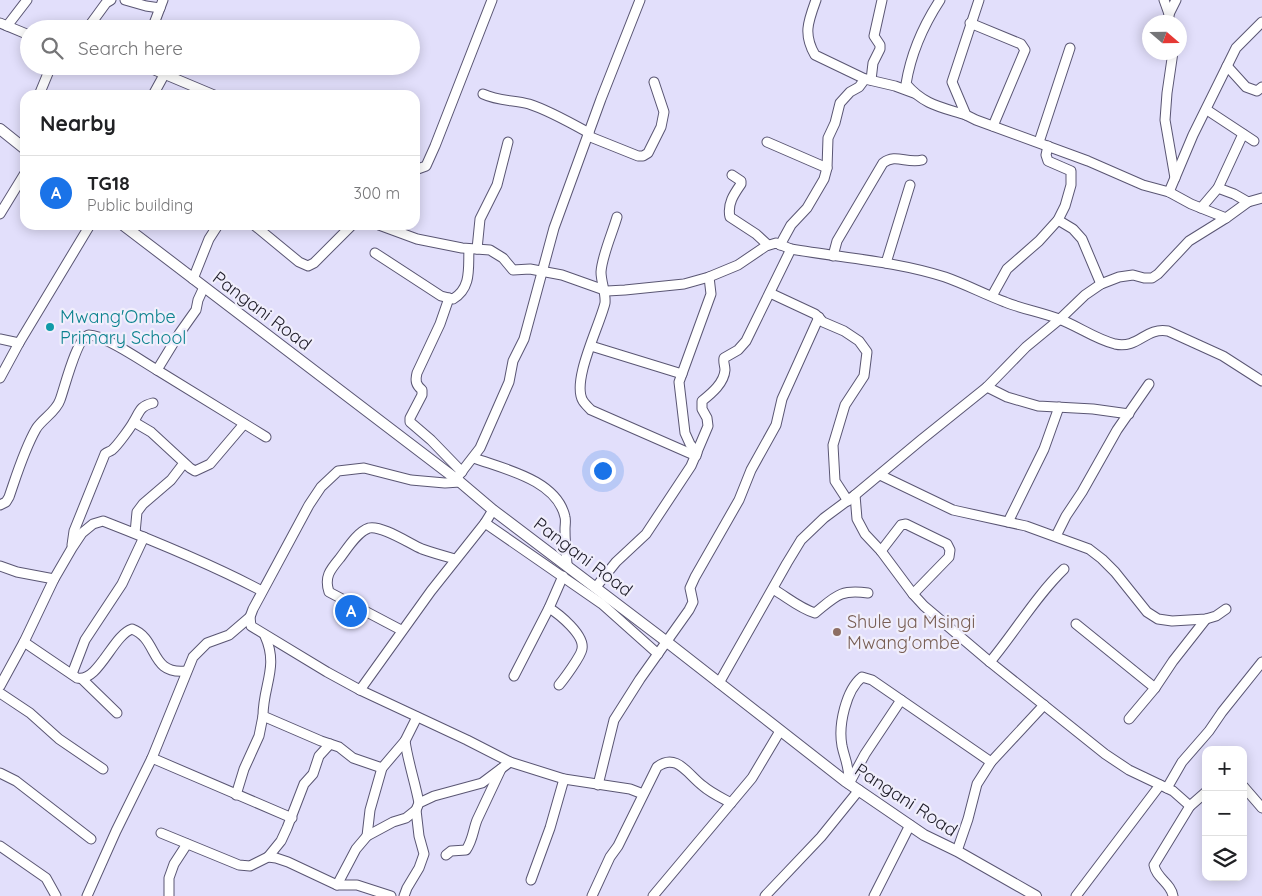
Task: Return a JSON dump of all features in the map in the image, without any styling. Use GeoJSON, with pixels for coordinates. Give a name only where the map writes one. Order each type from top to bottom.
{"type":"FeatureCollection","features":[{"type":"Feature","properties":{"kind":"main road"},"geometry":{"type":"LineString","coordinates":[[0,130],[20,145]]}},
{"type":"Feature","properties":{"kind":"main road","name":"Pangani Road"},"geometry":{"type":"LineString","coordinates":[[129,230],[459,478],[493,510],[567,564],[849,784],[924,835],[957,851],[1036,896]]}},
{"type":"Feature","properties":{"kind":"street"},"geometry":{"type":"LineString","coordinates":[[20,31],[4,25],[26,0]]}},
{"type":"Feature","properties":{"kind":"street"},"geometry":{"type":"LineString","coordinates":[[94,20],[106,3],[112,0]]}},
{"type":"Feature","properties":{"kind":"street"},"geometry":{"type":"LineString","coordinates":[[125,0],[161,4],[155,20]]}},
{"type":"Feature","properties":{"kind":"street"},"geometry":{"type":"LineString","coordinates":[[420,168],[426,166],[429,159],[492,0]]}},
{"type":"Feature","properties":{"kind":"street"},"geometry":{"type":"LineString","coordinates":[[87,896],[152,758],[192,656],[207,643],[229,635],[250,617],[262,591],[309,505],[322,487],[338,471],[364,468],[411,480],[445,483],[459,478],[474,458],[509,382],[513,361],[524,339],[554,228],[640,0]]}},
{"type":"Feature","properties":{"kind":"street"},"geometry":{"type":"LineString","coordinates":[[816,0],[811,13],[807,36],[815,55],[868,79],[914,93]]}},
{"type":"Feature","properties":{"kind":"street"},"geometry":{"type":"LineString","coordinates":[[780,245],[791,225],[808,208],[818,191],[827,168],[828,138],[835,123],[840,103],[850,92],[868,79],[880,49],[880,45],[874,36],[882,0]]}},
{"type":"Feature","properties":{"kind":"street"},"geometry":{"type":"LineString","coordinates":[[940,0],[920,35],[908,68],[906,84],[927,103],[1039,142],[1143,185],[1169,192],[1226,218]]}},
{"type":"Feature","properties":{"kind":"street"},"geometry":{"type":"LineString","coordinates":[[966,115],[952,82],[979,0]]}},
{"type":"Feature","properties":{"kind":"street"},"geometry":{"type":"LineString","coordinates":[[1164,0],[1168,15]]}},
{"type":"Feature","properties":{"kind":"street"},"geometry":{"type":"LineString","coordinates":[[1170,15],[1176,0]]}},
{"type":"Feature","properties":{"kind":"street"},"geometry":{"type":"LineString","coordinates":[[1169,192],[1193,135],[1236,48],[1262,22]]}},
{"type":"Feature","properties":{"kind":"street"},"geometry":{"type":"LineString","coordinates":[[970,23],[1021,44],[1025,50],[993,126]]}},
{"type":"Feature","properties":{"kind":"street"},"geometry":{"type":"LineString","coordinates":[[1039,142],[1070,48]]}},
{"type":"Feature","properties":{"kind":"street"},"geometry":{"type":"LineString","coordinates":[[1172,60],[1165,120],[1175,178]]}},
{"type":"Feature","properties":{"kind":"street"},"geometry":{"type":"LineString","coordinates":[[1227,66],[1246,87],[1257,91],[1262,87]]}},
{"type":"Feature","properties":{"kind":"street"},"geometry":{"type":"LineString","coordinates":[[41,90],[47,75]]}},
{"type":"Feature","properties":{"kind":"street"},"geometry":{"type":"LineString","coordinates":[[156,90],[164,75],[202,90]]}},
{"type":"Feature","properties":{"kind":"street"},"geometry":{"type":"LineString","coordinates":[[483,94],[494,99],[532,105],[572,123],[588,134],[638,156],[643,156],[648,153],[661,127],[664,112],[654,82]]}},
{"type":"Feature","properties":{"kind":"street"},"geometry":{"type":"LineString","coordinates":[[1207,110],[1254,141]]}},
{"type":"Feature","properties":{"kind":"street"},"geometry":{"type":"LineString","coordinates":[[1201,208],[1218,188],[1243,134]]}},
{"type":"Feature","properties":{"kind":"street"},"geometry":{"type":"LineString","coordinates":[[375,253],[441,296],[453,299],[459,296],[468,278],[480,219],[497,185],[508,142]]}},
{"type":"Feature","properties":{"kind":"street"},"geometry":{"type":"LineString","coordinates":[[767,142],[827,168]]}},
{"type":"Feature","properties":{"kind":"street"},"geometry":{"type":"LineString","coordinates":[[992,296],[1007,269],[1058,220],[1065,206],[1072,175],[1071,171],[1068,168],[1048,162],[1046,155],[1048,146]]}},
{"type":"Feature","properties":{"kind":"street"},"geometry":{"type":"LineString","coordinates":[[834,256],[837,241],[883,162],[894,158],[914,162],[922,160]]}},
{"type":"Feature","properties":{"kind":"street"},"geometry":{"type":"LineString","coordinates":[[732,175],[740,180],[741,184],[734,194],[728,209],[730,217],[756,234],[768,245]]}},
{"type":"Feature","properties":{"kind":"street"},"geometry":{"type":"LineString","coordinates":[[0,214],[20,181]]}},
{"type":"Feature","properties":{"kind":"street"},"geometry":{"type":"LineString","coordinates":[[886,263],[910,185]]}},
{"type":"Feature","properties":{"kind":"street"},"geometry":{"type":"LineString","coordinates":[[1218,188],[1248,202]]}},
{"type":"Feature","properties":{"kind":"street"},"geometry":{"type":"LineString","coordinates":[[719,683],[801,540],[824,518],[852,498],[987,387],[1026,347],[1085,295],[1101,284],[1119,277],[1133,275],[1152,278],[1189,241],[1248,202],[1262,198]]}},
{"type":"Feature","properties":{"kind":"street"},"geometry":{"type":"LineString","coordinates":[[617,218],[601,272],[605,299],[603,312],[596,326],[582,372],[580,388],[582,401],[591,410],[697,454]]}},
{"type":"Feature","properties":{"kind":"street"},"geometry":{"type":"LineString","coordinates":[[1058,220],[1074,229],[1082,239],[1101,284]]}},
{"type":"Feature","properties":{"kind":"street"},"geometry":{"type":"LineString","coordinates":[[0,378],[87,230]]}},
{"type":"Feature","properties":{"kind":"street"},"geometry":{"type":"LineString","coordinates":[[193,279],[209,239],[215,230]]}},
{"type":"Feature","properties":{"kind":"street"},"geometry":{"type":"LineString","coordinates":[[260,230],[299,262],[308,266],[314,264],[347,230]]}},
{"type":"Feature","properties":{"kind":"street"},"geometry":{"type":"LineString","coordinates":[[393,230],[417,239],[473,249],[490,250],[498,254],[512,270],[530,269],[542,271],[570,278],[607,291],[684,284],[709,277],[738,265],[768,245],[776,243],[791,249],[886,263],[946,278],[1060,319],[1111,343],[1130,345],[1159,330],[1168,331],[1223,356],[1262,381]]}},
{"type":"Feature","properties":{"kind":"street"},"geometry":{"type":"LineString","coordinates":[[596,587],[616,562],[646,534],[697,454],[708,426],[707,418],[702,409],[702,401],[713,392],[721,381],[725,371],[724,358],[738,350],[746,341],[791,249]]}},
{"type":"Feature","properties":{"kind":"street"},"geometry":{"type":"LineString","coordinates":[[697,454],[685,434],[679,382],[711,294],[709,277]]}},
{"type":"Feature","properties":{"kind":"street"},"geometry":{"type":"LineString","coordinates":[[157,370],[196,310],[204,287]]}},
{"type":"Feature","properties":{"kind":"street"},"geometry":{"type":"LineString","coordinates":[[770,293],[815,314],[823,322],[844,331],[859,341],[868,352],[864,376],[846,404],[833,445],[834,481],[852,498],[857,518],[865,534],[881,551],[913,594],[924,606],[990,662],[1104,754],[1129,770],[1180,796],[1190,806]]}},
{"type":"Feature","properties":{"kind":"street"},"geometry":{"type":"LineString","coordinates":[[449,298],[440,324],[416,373],[416,385],[422,390],[422,395],[410,418],[410,422],[431,440],[459,478]]}},
{"type":"Feature","properties":{"kind":"street"},"geometry":{"type":"LineString","coordinates":[[598,785],[614,720],[640,679],[689,610],[693,602],[690,588],[739,500],[751,470],[776,425],[782,399],[819,317]]}},
{"type":"Feature","properties":{"kind":"street"},"geometry":{"type":"LineString","coordinates":[[0,506],[9,497],[37,428],[60,403],[71,366],[81,342],[89,336],[114,345],[266,437]]}},
{"type":"Feature","properties":{"kind":"street"},"geometry":{"type":"LineString","coordinates":[[0,339],[19,343]]}},
{"type":"Feature","properties":{"kind":"street"},"geometry":{"type":"LineString","coordinates":[[591,346],[682,374]]}},
{"type":"Feature","properties":{"kind":"street"},"geometry":{"type":"LineString","coordinates":[[1056,536],[1117,430],[1149,384]]}},
{"type":"Feature","properties":{"kind":"street"},"geometry":{"type":"LineString","coordinates":[[987,387],[1006,397],[1038,406],[1093,409],[1129,414]]}},
{"type":"Feature","properties":{"kind":"street"},"geometry":{"type":"LineString","coordinates":[[72,548],[74,531],[105,454],[112,450],[134,422],[136,414],[146,405],[153,403]]}},
{"type":"Feature","properties":{"kind":"street"},"geometry":{"type":"LineString","coordinates":[[1008,522],[1044,449],[1059,407]]}},
{"type":"Feature","properties":{"kind":"street"},"geometry":{"type":"LineString","coordinates":[[134,422],[151,432],[195,471],[210,464],[244,424]]}},
{"type":"Feature","properties":{"kind":"street"},"geometry":{"type":"LineString","coordinates":[[474,458],[527,477],[538,483],[560,504],[565,518],[567,564]]}},
{"type":"Feature","properties":{"kind":"street"},"geometry":{"type":"LineString","coordinates":[[135,533],[137,512],[143,504],[171,480],[184,463]]}},
{"type":"Feature","properties":{"kind":"street"},"geometry":{"type":"LineString","coordinates":[[880,475],[953,510],[1008,522],[1056,536],[1090,549],[1115,572],[1147,612],[1158,619],[1172,621],[1206,619],[1216,616],[1226,609]]}},
{"type":"Feature","properties":{"kind":"street"},"geometry":{"type":"LineString","coordinates":[[360,690],[401,630],[485,523],[493,510]]}},
{"type":"Feature","properties":{"kind":"street"},"geometry":{"type":"LineString","coordinates":[[0,686],[72,548],[82,533],[93,524],[103,521],[135,533],[217,567],[262,591]]}},
{"type":"Feature","properties":{"kind":"street"},"geometry":{"type":"LineString","coordinates":[[485,523],[602,604],[658,654]]}},
{"type":"Feature","properties":{"kind":"street"},"geometry":{"type":"LineString","coordinates":[[881,551],[902,525],[906,524],[947,544],[950,550],[949,557],[913,594]]}},
{"type":"Feature","properties":{"kind":"street"},"geometry":{"type":"LineString","coordinates":[[401,630],[329,592],[326,582],[336,562],[359,536],[367,529],[372,528],[394,535],[421,548],[455,559]]}},
{"type":"Feature","properties":{"kind":"street"},"geometry":{"type":"LineString","coordinates":[[72,674],[84,640],[122,584],[144,537]]}},
{"type":"Feature","properties":{"kind":"street"},"geometry":{"type":"LineString","coordinates":[[0,566],[17,572],[54,580]]}},
{"type":"Feature","properties":{"kind":"street"},"geometry":{"type":"LineString","coordinates":[[990,662],[1012,636],[1047,585],[1064,569]]}},
{"type":"Feature","properties":{"kind":"street"},"geometry":{"type":"LineString","coordinates":[[514,676],[549,608],[563,576]]}},
{"type":"Feature","properties":{"kind":"street"},"geometry":{"type":"LineString","coordinates":[[772,589],[787,597],[804,610],[815,613],[835,597],[845,592],[868,593]]}},
{"type":"Feature","properties":{"kind":"street"},"geometry":{"type":"LineString","coordinates":[[549,608],[559,614],[576,631],[581,641],[582,649],[559,685]]}},
{"type":"Feature","properties":{"kind":"street"},"geometry":{"type":"LineString","coordinates":[[250,617],[251,626],[265,636],[360,690],[417,717],[506,764],[564,779],[630,789],[643,794]]}},
{"type":"Feature","properties":{"kind":"street"},"geometry":{"type":"LineString","coordinates":[[1129,719],[1156,688],[1173,661],[1206,619]]}},
{"type":"Feature","properties":{"kind":"street"},"geometry":{"type":"LineString","coordinates":[[1076,624],[1156,688]]}},
{"type":"Feature","properties":{"kind":"street"},"geometry":{"type":"LineString","coordinates":[[82,679],[88,677],[122,635],[132,629],[137,631],[152,647],[156,659],[162,664],[180,671],[186,671]]}},
{"type":"Feature","properties":{"kind":"street"},"geometry":{"type":"LineString","coordinates":[[236,795],[244,769],[259,736],[263,716],[263,705],[272,660],[270,647],[265,636]]}},
{"type":"Feature","properties":{"kind":"street"},"geometry":{"type":"LineString","coordinates":[[24,642],[82,679],[117,713]]}},
{"type":"Feature","properties":{"kind":"street"},"geometry":{"type":"LineString","coordinates":[[1076,896],[1182,762],[1209,732],[1222,712],[1262,662]]}},
{"type":"Feature","properties":{"kind":"street"},"geometry":{"type":"LineString","coordinates":[[849,784],[850,773],[842,746],[841,727],[849,694],[854,683],[862,677],[872,680],[991,762]]}},
{"type":"Feature","properties":{"kind":"street"},"geometry":{"type":"LineString","coordinates":[[0,693],[30,714],[59,740],[104,769]]}},
{"type":"Feature","properties":{"kind":"street"},"geometry":{"type":"LineString","coordinates":[[849,784],[865,754],[901,700]]}},
{"type":"Feature","properties":{"kind":"street"},"geometry":{"type":"LineString","coordinates":[[957,851],[977,784],[991,762],[1044,705]]}},
{"type":"Feature","properties":{"kind":"street"},"geometry":{"type":"LineString","coordinates":[[263,716],[339,747],[353,758],[382,768]]}},
{"type":"Feature","properties":{"kind":"street"},"geometry":{"type":"LineString","coordinates":[[367,836],[370,810],[382,768],[405,741],[417,717]]}},
{"type":"Feature","properties":{"kind":"street"},"geometry":{"type":"LineString","coordinates":[[653,896],[752,778],[780,730]]}},
{"type":"Feature","properties":{"kind":"street"},"geometry":{"type":"LineString","coordinates":[[404,896],[424,854],[419,836],[418,806],[414,779],[405,741]]}},
{"type":"Feature","properties":{"kind":"street"},"geometry":{"type":"LineString","coordinates":[[161,834],[239,865],[250,866],[268,857],[280,841],[292,818],[304,784],[313,774],[319,756],[330,744]]}},
{"type":"Feature","properties":{"kind":"street"},"geometry":{"type":"LineString","coordinates":[[152,758],[292,818]]}},
{"type":"Feature","properties":{"kind":"street"},"geometry":{"type":"LineString","coordinates":[[592,896],[610,856],[618,846],[657,767],[663,762],[677,763],[704,787],[731,803]]}},
{"type":"Feature","properties":{"kind":"street"},"geometry":{"type":"LineString","coordinates":[[336,885],[356,849],[367,836],[393,822],[406,818],[418,806],[434,796],[482,783],[506,764]]}},
{"type":"Feature","properties":{"kind":"street"},"geometry":{"type":"LineString","coordinates":[[446,855],[451,851],[466,850],[470,844],[476,830],[474,826],[506,764]]}},
{"type":"Feature","properties":{"kind":"street"},"geometry":{"type":"LineString","coordinates":[[0,773],[16,782],[91,839]]}},
{"type":"Feature","properties":{"kind":"street"},"geometry":{"type":"LineString","coordinates":[[531,880],[550,828],[564,779]]}},
{"type":"Feature","properties":{"kind":"street"},"geometry":{"type":"LineString","coordinates":[[767,895],[814,844],[859,790]]}},
{"type":"Feature","properties":{"kind":"street"},"geometry":{"type":"LineString","coordinates":[[1247,791],[1262,808]]}},
{"type":"Feature","properties":{"kind":"street"},"geometry":{"type":"LineString","coordinates":[[1173,896],[1171,888],[1155,871],[1154,865],[1190,806],[1202,796]]}},
{"type":"Feature","properties":{"kind":"street"},"geometry":{"type":"LineString","coordinates":[[874,896],[910,825]]}},
{"type":"Feature","properties":{"kind":"street"},"geometry":{"type":"LineString","coordinates":[[169,896],[169,878],[174,864],[187,844]]}},
{"type":"Feature","properties":{"kind":"street"},"geometry":{"type":"LineString","coordinates":[[0,846],[46,878],[56,896]]}},
{"type":"Feature","properties":{"kind":"street"},"geometry":{"type":"LineString","coordinates":[[268,857],[288,862],[336,885],[357,885],[391,896]]}},
{"type":"Feature","properties":{"kind":"place","name":"Mwang'Ombe Primary School"},"geometry":{"type":"Point","coordinates":[50,327]}},
{"type":"Feature","properties":{"kind":"place","name":"TG18"},"geometry":{"type":"Point","coordinates":[351,611]}},
{"type":"Feature","properties":{"kind":"place","name":"Shule ya Msingi Mwang'ombe"},"geometry":{"type":"Point","coordinates":[837,632]}}]}
